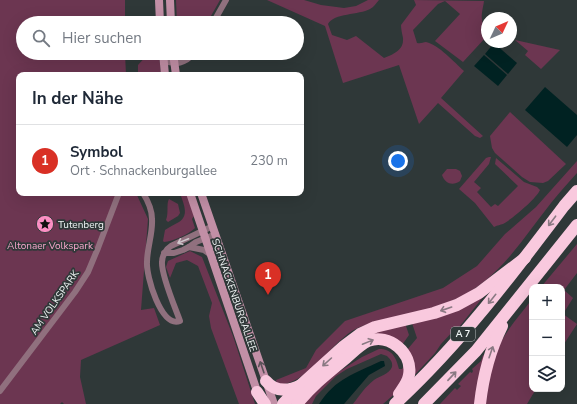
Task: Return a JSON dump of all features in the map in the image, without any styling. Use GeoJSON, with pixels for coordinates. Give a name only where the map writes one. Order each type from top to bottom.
{"type":"FeatureCollection","features":[{"type":"Feature","properties":{"kind":"highway","name":"A 7"},"geometry":{"type":"LineString","coordinates":[[395,404],[449,350],[490,302],[577,191]]}},
{"type":"Feature","properties":{"kind":"highway","name":"A 7"},"geometry":{"type":"LineString","coordinates":[[424,404],[476,351],[577,225]]}},
{"type":"Feature","properties":{"kind":"highway"},"geometry":{"type":"LineString","coordinates":[[283,404],[302,384],[344,346],[365,331],[382,325],[434,313],[457,305],[485,289],[525,258]]}},
{"type":"Feature","properties":{"kind":"highway"},"geometry":{"type":"LineString","coordinates":[[480,404],[483,383],[490,355],[496,337],[512,307]]}},
{"type":"Feature","properties":{"kind":"highway"},"geometry":{"type":"LineString","coordinates":[[298,404],[315,385],[359,347],[377,339],[391,342],[399,347],[409,362],[409,379],[391,404]]}},
{"type":"Feature","properties":{"kind":"highway"},"geometry":{"type":"LineString","coordinates":[[266,381],[272,387],[281,390],[292,389],[302,384]]}},
{"type":"Feature","properties":{"kind":"highway"},"geometry":{"type":"LineString","coordinates":[[257,392],[265,404]]}},
{"type":"Feature","properties":{"kind":"main road"},"geometry":{"type":"LineString","coordinates":[[159,0],[160,16]]}},
{"type":"Feature","properties":{"kind":"main road"},"geometry":{"type":"LineString","coordinates":[[170,0],[171,16]]}},
{"type":"Feature","properties":{"kind":"main road"},"geometry":{"type":"LineString","coordinates":[[163,60],[165,72]]}},
{"type":"Feature","properties":{"kind":"main road"},"geometry":{"type":"LineString","coordinates":[[174,60],[176,72]]}},
{"type":"Feature","properties":{"kind":"main road","name":"SCHNACKENBURGALLEE"},"geometry":{"type":"LineString","coordinates":[[191,196],[261,404]]}},
{"type":"Feature","properties":{"kind":"main road","name":"SCHNACKENBURGALLEE"},"geometry":{"type":"LineString","coordinates":[[202,196],[274,404]]}},
{"type":"Feature","properties":{"kind":"street"},"geometry":{"type":"LineString","coordinates":[[217,16],[226,0]]}},
{"type":"Feature","properties":{"kind":"street"},"geometry":{"type":"LineString","coordinates":[[169,60],[174,63],[186,60]]}},
{"type":"Feature","properties":{"kind":"street","name":"AM VOLKSPARK"},"geometry":{"type":"LineString","coordinates":[[0,391],[75,292],[88,272],[118,196]]}},
{"type":"Feature","properties":{"kind":"street"},"geometry":{"type":"LineString","coordinates":[[144,196],[151,209],[152,219],[147,263],[150,282],[160,309],[168,318],[176,322],[180,321],[162,267],[164,253],[171,246],[204,234],[216,234]]}},
{"type":"Feature","properties":{"kind":"street"},"geometry":{"type":"LineString","coordinates":[[164,253],[174,253],[189,247],[213,226]]}},
{"type":"Feature","properties":{"kind":"street"},"geometry":{"type":"LineString","coordinates":[[189,247],[204,250],[211,255]]}},
{"type":"Feature","properties":{"kind":"green space","name":"Altonaer Volkspark"},"geometry":{"type":"Polygon","coordinates":[[[0,0],[125,0],[125,16],[16,16],[16,60],[125,60],[126,72],[16,72],[16,196],[137,196],[148,219],[141,310],[154,308],[160,325],[81,360],[80,377],[86,404],[64,404],[62,402],[60,404],[0,404],[0,0]]]}},
{"type":"Feature","properties":{"kind":"green space"},"geometry":{"type":"Polygon","coordinates":[[[176,0],[220,0],[211,16],[177,16],[176,0]]]}},
{"type":"Feature","properties":{"kind":"green space"},"geometry":{"type":"Polygon","coordinates":[[[267,0],[304,0],[321,5],[344,8],[356,6],[368,0],[379,0],[370,9],[341,16],[331,20],[328,24],[332,35],[347,40],[356,36],[384,58],[398,51],[402,46],[403,38],[401,25],[416,5],[414,0],[484,1],[481,12],[481,42],[463,62],[435,41],[460,14],[445,1],[438,4],[413,30],[417,43],[426,42],[431,44],[446,54],[464,71],[441,98],[483,136],[480,138],[475,136],[438,103],[419,124],[399,65],[343,83],[325,26],[267,0]]]}},
{"type":"Feature","properties":{"kind":"green space"},"geometry":{"type":"Polygon","coordinates":[[[517,40],[560,50],[541,69],[525,55],[528,51],[517,40]]]}},
{"type":"Feature","properties":{"kind":"green space"},"geometry":{"type":"Polygon","coordinates":[[[143,60],[160,60],[161,72],[138,72],[138,65],[143,60]]]}},
{"type":"Feature","properties":{"kind":"green space"},"geometry":{"type":"Polygon","coordinates":[[[510,112],[566,164],[548,181],[543,183],[530,182],[522,177],[495,153],[492,148],[490,136],[510,112]]]}},
{"type":"Feature","properties":{"kind":"green space"},"geometry":{"type":"Polygon","coordinates":[[[491,157],[489,164],[474,182],[481,188],[477,192],[491,207],[495,204],[498,206],[518,186],[495,164],[496,158],[524,182],[537,187],[540,190],[538,194],[517,214],[507,222],[494,227],[475,203],[459,189],[486,158],[491,157]]]}},
{"type":"Feature","properties":{"kind":"green space"},"geometry":{"type":"Polygon","coordinates":[[[577,161],[577,173],[551,203],[498,270],[485,281],[456,299],[424,310],[372,323],[352,331],[317,364],[298,379],[277,385],[276,380],[306,368],[316,350],[345,321],[443,288],[477,266],[505,234],[536,207],[577,161]]]}},
{"type":"Feature","properties":{"kind":"green space"},"geometry":{"type":"Polygon","coordinates":[[[447,169],[456,169],[460,171],[462,176],[460,181],[452,184],[447,182],[442,175],[447,169]]]}},
{"type":"Feature","properties":{"kind":"green space"},"geometry":{"type":"Polygon","coordinates":[[[181,196],[188,196],[194,216],[192,219],[195,228],[180,237],[164,242],[165,230],[179,222],[184,216],[184,205],[181,196]]]}},
{"type":"Feature","properties":{"kind":"green space"},"geometry":{"type":"Polygon","coordinates":[[[169,199],[178,204],[180,213],[168,222],[166,220],[169,199]]]}},
{"type":"Feature","properties":{"kind":"green space"},"geometry":{"type":"Polygon","coordinates":[[[577,244],[577,273],[565,289],[565,284],[544,284],[577,244]]]}},
{"type":"Feature","properties":{"kind":"green space"},"geometry":{"type":"Polygon","coordinates":[[[190,251],[202,257],[233,336],[255,404],[239,404],[211,328],[209,316],[212,303],[198,266],[187,260],[176,263],[170,278],[166,267],[168,261],[190,251]]]}},
{"type":"Feature","properties":{"kind":"green space"},"geometry":{"type":"Polygon","coordinates":[[[565,291],[573,298],[565,311],[565,291]]]}},
{"type":"Feature","properties":{"kind":"green space"},"geometry":{"type":"Polygon","coordinates":[[[483,297],[456,331],[454,330],[410,380],[407,350],[417,338],[412,323],[483,297]]]}},
{"type":"Feature","properties":{"kind":"green space"},"geometry":{"type":"Polygon","coordinates":[[[529,303],[529,392],[534,392],[527,404],[484,404],[494,358],[503,338],[529,303]]]}},
{"type":"Feature","properties":{"kind":"green space"},"geometry":{"type":"Polygon","coordinates":[[[565,315],[577,324],[565,342],[565,315]]]}},
{"type":"Feature","properties":{"kind":"green space"},"geometry":{"type":"Polygon","coordinates":[[[405,323],[409,335],[402,345],[383,337],[366,336],[405,323]]]}},
{"type":"Feature","properties":{"kind":"green space"},"geometry":{"type":"Polygon","coordinates":[[[379,349],[387,350],[393,354],[399,369],[402,369],[404,366],[406,372],[398,391],[383,404],[353,404],[371,382],[391,369],[392,362],[387,356],[381,354],[347,369],[336,376],[316,396],[312,404],[303,404],[332,376],[362,357],[379,349]]]}},
{"type":"Feature","properties":{"kind":"green space"},"geometry":{"type":"Polygon","coordinates":[[[483,355],[485,356],[477,404],[440,404],[455,388],[457,390],[461,386],[458,384],[470,372],[472,373],[472,369],[481,361],[483,355]]]}},
{"type":"Feature","properties":{"kind":"water"},"geometry":{"type":"Polygon","coordinates":[[[490,48],[500,48],[517,63],[508,74],[485,54],[490,48]]]}},
{"type":"Feature","properties":{"kind":"water"},"geometry":{"type":"Polygon","coordinates":[[[484,55],[507,75],[498,86],[474,66],[484,55]]]}},
{"type":"Feature","properties":{"kind":"water"},"geometry":{"type":"Polygon","coordinates":[[[545,87],[577,115],[577,135],[567,147],[525,110],[545,87]]]}},
{"type":"Feature","properties":{"kind":"water"},"geometry":{"type":"Polygon","coordinates":[[[384,361],[385,366],[369,375],[344,404],[319,404],[325,395],[339,382],[354,373],[384,361]]]}},
{"type":"Feature","properties":{"kind":"place","name":"Tutenberg"},"geometry":{"type":"Point","coordinates":[45,224]}},
{"type":"Feature","properties":{"kind":"place","name":"Symbol"},"geometry":{"type":"Point","coordinates":[268,295]}}]}
